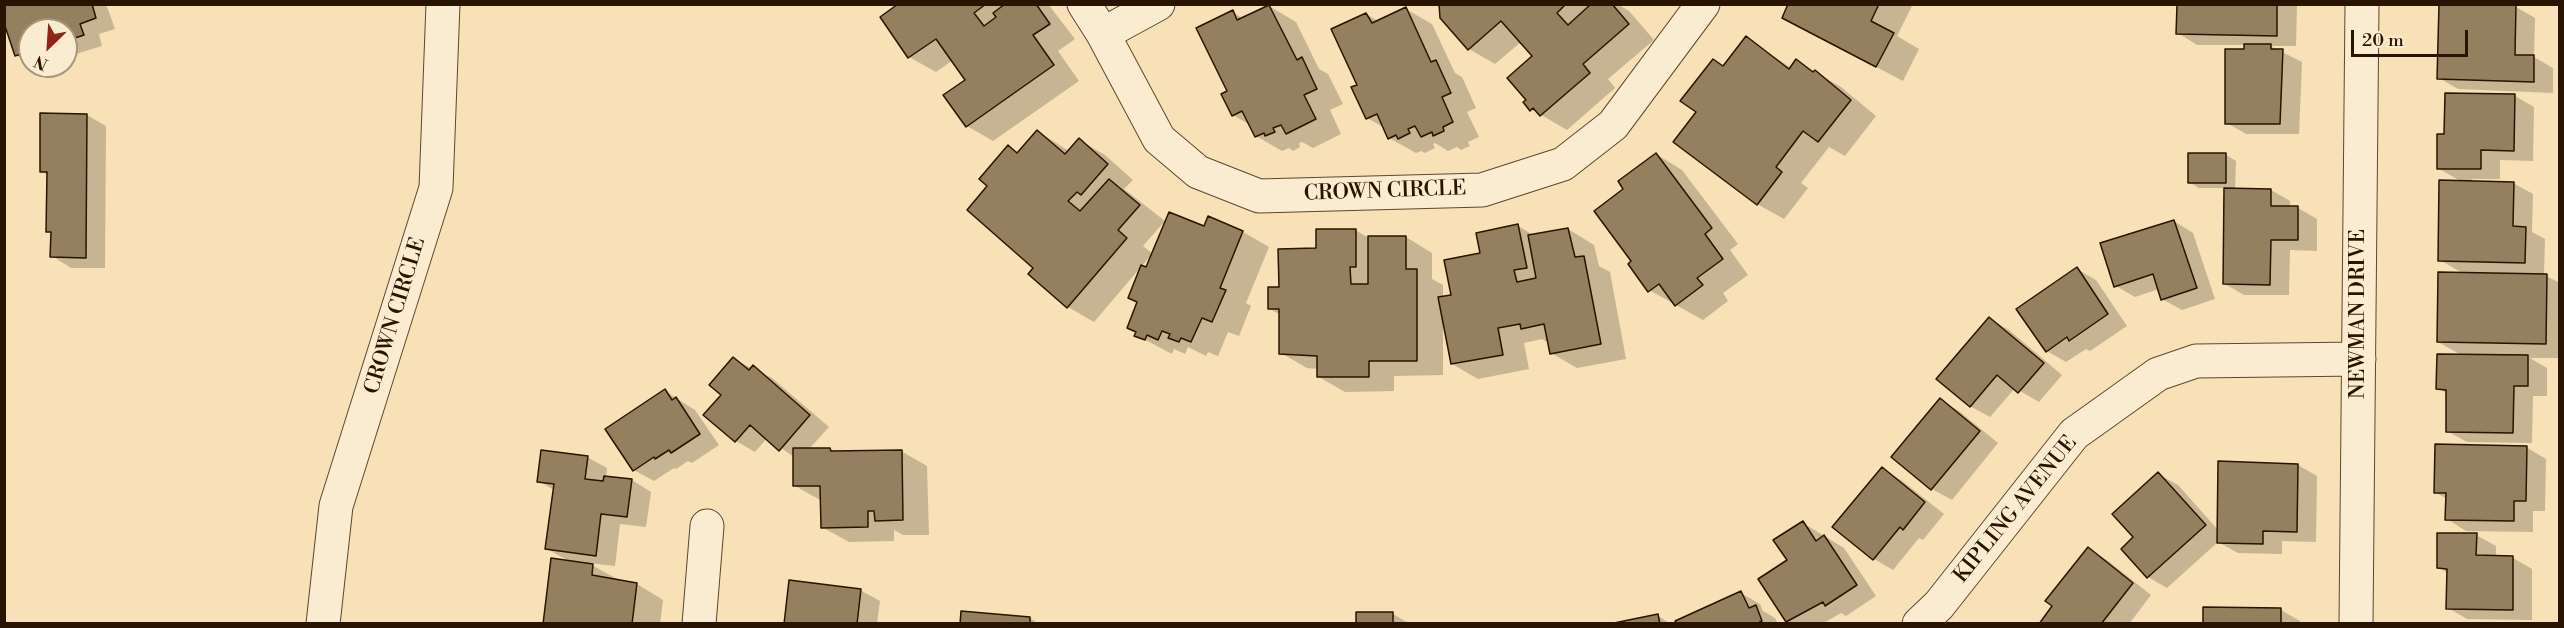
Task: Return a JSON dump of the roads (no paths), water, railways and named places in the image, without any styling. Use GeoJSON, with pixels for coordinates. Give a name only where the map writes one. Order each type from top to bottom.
{"type":"FeatureCollection","features":[{"type":"Feature","properties":{"kind":"street","name":"CROWN CIRCLE"},"geometry":{"type":"LineString","coordinates":[[323,624],[336,506],[436,188],[443,4]]}},
{"type":"Feature","properties":{"kind":"street","name":"CROWN CIRCLE"},"geometry":{"type":"LineString","coordinates":[[1084,4],[1103,34],[1159,139],[1198,171],[1259,196],[1482,190],[1563,164],[1613,125],[1699,6]]}},
{"type":"Feature","properties":{"kind":"street"},"geometry":{"type":"LineString","coordinates":[[1103,34],[1158,4]]}},
{"type":"Feature","properties":{"kind":"street","name":"NEWMAN DRIVE"},"geometry":{"type":"LineString","coordinates":[[2356,624],[2362,4]]}},
{"type":"Feature","properties":{"kind":"street","name":"KIPLING AVENUE"},"geometry":{"type":"LineString","coordinates":[[1919,624],[1939,605],[2074,434],[2158,374],[2196,361],[2359,359]]}},
{"type":"Feature","properties":{"kind":"street"},"geometry":{"type":"LineString","coordinates":[[699,624],[707,526]]}}]}
